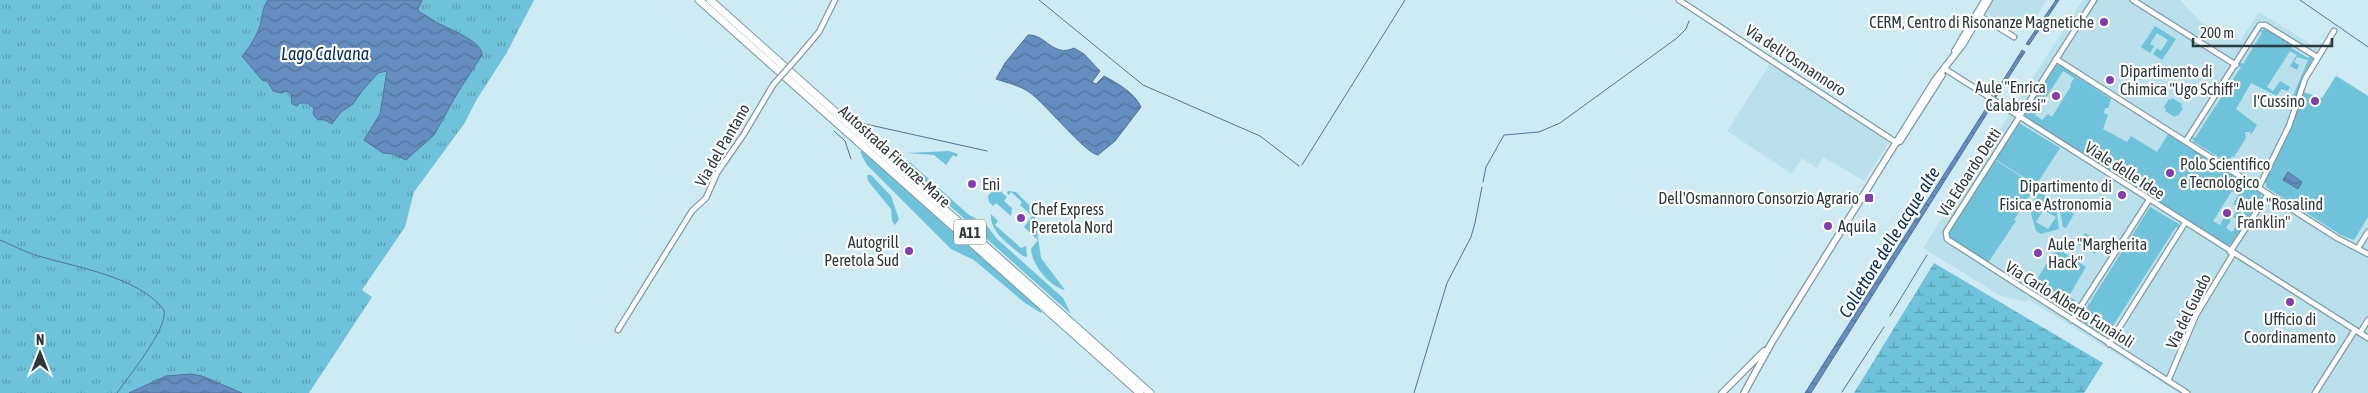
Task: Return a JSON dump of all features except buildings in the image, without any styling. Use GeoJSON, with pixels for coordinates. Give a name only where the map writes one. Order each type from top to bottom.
{"type":"FeatureCollection","features":[{"type":"Feature","properties":{"kind":"highway","name":"Autostrada Firenze-Mare"},"geometry":{"type":"LineString","coordinates":[[699,0],[1140,393]]}},
{"type":"Feature","properties":{"kind":"highway","name":"Autostrada Firenze-Mare"},"geometry":{"type":"LineString","coordinates":[[710,0],[1150,393]]}},
{"type":"Feature","properties":{"kind":"main road"},"geometry":{"type":"LineString","coordinates":[[1954,55],[1959,42],[1984,0]]}},
{"type":"Feature","properties":{"kind":"main road"},"geometry":{"type":"LineString","coordinates":[[1744,393],[1772,342],[1897,145],[1906,136],[1935,90],[1944,69],[1989,0]]}},
{"type":"Feature","properties":{"kind":"main road"},"geometry":{"type":"LineString","coordinates":[[1722,393],[1772,342]]}},
{"type":"Feature","properties":{"kind":"street","name":"Via del Pantano"},"geometry":{"type":"LineString","coordinates":[[618,330],[692,212],[706,198],[717,173],[744,134],[773,85],[819,32],[835,0]]}},
{"type":"Feature","properties":{"kind":"street","name":"Via dell'Osmannoro"},"geometry":{"type":"LineString","coordinates":[[1679,0],[1897,145]]}},
{"type":"Feature","properties":{"kind":"street","name":"Via Edoardo Detti"},"geometry":{"type":"LineString","coordinates":[[1946,232],[2094,0]]}},
{"type":"Feature","properties":{"kind":"street"},"geometry":{"type":"LineString","coordinates":[[2133,0],[2236,65]]}},
{"type":"Feature","properties":{"kind":"street"},"geometry":{"type":"LineString","coordinates":[[1980,16],[2014,37]]}},
{"type":"Feature","properties":{"kind":"street"},"geometry":{"type":"LineString","coordinates":[[2186,141],[2263,24],[2317,57]]}},
{"type":"Feature","properties":{"kind":"street"},"geometry":{"type":"LineString","coordinates":[[2259,187],[2289,126],[2305,78],[2334,31]]}},
{"type":"Feature","properties":{"kind":"street"},"geometry":{"type":"LineString","coordinates":[[2056,59],[2337,238],[2368,254]]}},
{"type":"Feature","properties":{"kind":"street","name":"Viale delle Idee"},"geometry":{"type":"LineString","coordinates":[[1944,69],[2368,338]]}},
{"type":"Feature","properties":{"kind":"street","name":"Via del Guado"},"geometry":{"type":"LineString","coordinates":[[2168,381],[2196,315],[2268,194]]}},
{"type":"Feature","properties":{"kind":"street"},"geometry":{"type":"LineString","coordinates":[[2072,320],[2149,200]]}},
{"type":"Feature","properties":{"kind":"street"},"geometry":{"type":"LineString","coordinates":[[2109,344],[2185,223]]}},
{"type":"Feature","properties":{"kind":"street","name":"Via Carlo Alberto Funaioli"},"geometry":{"type":"LineString","coordinates":[[1946,232],[1947,239],[2187,393]]}},
{"type":"Feature","properties":{"kind":"street"},"geometry":{"type":"LineString","coordinates":[[2358,248],[2368,232]]}},
{"type":"Feature","properties":{"kind":"street"},"geometry":{"type":"LineString","coordinates":[[2314,393],[2357,331],[2368,320]]}},
{"type":"Feature","properties":{"kind":"shaded area"},"geometry":{"type":"Polygon","coordinates":[[[1992,0],[2047,0],[2028,29],[2015,26],[2007,28],[1990,19],[1986,12],[1992,0]]]}},
{"type":"Feature","properties":{"kind":"shaded area","name":"Polo Scientifico e Tecnologico"},"geometry":{"type":"Polygon","coordinates":[[[2083,0],[2180,0],[2202,23],[2240,41],[2259,12],[2320,50],[2299,90],[2322,98],[2336,75],[2368,96],[2368,393],[2179,393],[2029,300],[2026,302],[2001,296],[1923,248],[2083,0]]]}},
{"type":"Feature","properties":{"kind":"shaded area"},"geometry":{"type":"Polygon","coordinates":[[[1770,64],[1887,140],[1887,146],[1864,181],[1823,157],[1817,168],[1802,158],[1792,174],[1727,131],[1770,64]]]}},
{"type":"Feature","properties":{"kind":"green space"},"geometry":{"type":"Polygon","coordinates":[[[0,0],[534,0],[506,54],[477,99],[464,124],[414,192],[405,227],[362,290],[372,297],[309,393],[0,393],[0,0]]]}},
{"type":"Feature","properties":{"kind":"green space"},"geometry":{"type":"Polygon","coordinates":[[[2155,26],[2176,39],[2162,60],[2153,54],[2157,48],[2161,51],[2168,40],[2157,33],[2150,44],[2154,46],[2150,53],[2141,47],[2155,26]]]}},
{"type":"Feature","properties":{"kind":"green space"},"geometry":{"type":"Polygon","coordinates":[[[2267,28],[2293,44],[2291,48],[2308,58],[2311,56],[2314,58],[2304,74],[2296,97],[2293,96],[2308,60],[2297,57],[2294,62],[2299,65],[2297,70],[2290,66],[2297,55],[2290,51],[2267,87],[2273,91],[2280,81],[2290,87],[2288,91],[2281,89],[2277,96],[2251,83],[2236,109],[2257,125],[2251,135],[2250,132],[2245,132],[2246,138],[2228,163],[2194,142],[2192,137],[2195,138],[2241,67],[2238,65],[2240,62],[2243,64],[2262,33],[2260,31],[2267,28]]]}},
{"type":"Feature","properties":{"kind":"green space"},"geometry":{"type":"Polygon","coordinates":[[[2055,65],[2060,65],[2111,99],[2108,108],[2105,108],[2104,113],[2108,115],[2103,129],[2127,142],[2131,136],[2157,152],[2168,134],[2261,192],[2261,198],[2231,244],[2225,246],[2025,117],[2025,113],[2055,65]],[[2063,71],[2035,115],[2042,120],[2048,114],[2052,117],[2071,86],[2074,78],[2063,71]],[[2232,191],[2213,221],[2220,225],[2225,216],[2231,220],[2226,228],[2232,232],[2240,221],[2233,217],[2237,211],[2243,214],[2250,203],[2244,199],[2239,207],[2233,204],[2238,195],[2232,191]]]}},
{"type":"Feature","properties":{"kind":"green space"},"geometry":{"type":"Polygon","coordinates":[[[2336,76],[2368,96],[2368,217],[2354,240],[2341,235],[2266,187],[2267,184],[2264,182],[2290,127],[2303,92],[2322,98],[2336,76]]]}},
{"type":"Feature","properties":{"kind":"green space"},"geometry":{"type":"Polygon","coordinates":[[[2172,98],[2182,104],[2181,107],[2183,108],[2178,116],[2176,115],[2175,117],[2165,111],[2164,107],[2169,99],[2171,100],[2172,98]]]}},
{"type":"Feature","properties":{"kind":"green space"},"geometry":{"type":"Polygon","coordinates":[[[2019,123],[2060,148],[2036,185],[1995,159],[2019,123]]]}},
{"type":"Feature","properties":{"kind":"green space"},"geometry":{"type":"Polygon","coordinates":[[[885,148],[911,163],[969,215],[985,223],[996,238],[1063,298],[1071,314],[885,148]]]}},
{"type":"Feature","properties":{"kind":"green space"},"geometry":{"type":"Polygon","coordinates":[[[862,151],[1041,310],[1041,313],[1025,303],[974,260],[951,249],[867,165],[860,152],[862,151]]]}},
{"type":"Feature","properties":{"kind":"green space"},"geometry":{"type":"Polygon","coordinates":[[[949,151],[958,154],[956,157],[953,155],[946,165],[934,155],[906,153],[949,151]]]}},
{"type":"Feature","properties":{"kind":"green space"},"geometry":{"type":"Polygon","coordinates":[[[1995,160],[2036,186],[2014,220],[2016,221],[1988,263],[1949,239],[1947,234],[1995,160]]]}},
{"type":"Feature","properties":{"kind":"green space"},"geometry":{"type":"Polygon","coordinates":[[[867,175],[871,175],[891,196],[899,219],[895,225],[892,221],[891,209],[868,181],[867,175]]]}},
{"type":"Feature","properties":{"kind":"green space"},"geometry":{"type":"Polygon","coordinates":[[[988,180],[1007,197],[1004,201],[1012,208],[1011,216],[996,203],[993,206],[989,202],[988,196],[992,191],[985,184],[988,180]]]}},
{"type":"Feature","properties":{"kind":"green space"},"geometry":{"type":"Polygon","coordinates":[[[1008,191],[1016,192],[1034,210],[1041,258],[1065,290],[1047,279],[1034,262],[1031,249],[1038,240],[1024,227],[1032,216],[1020,205],[1022,202],[1011,192],[1009,195],[1008,191]]]}},
{"type":"Feature","properties":{"kind":"green space"},"geometry":{"type":"Polygon","coordinates":[[[2039,192],[2054,201],[2053,203],[2030,206],[2039,192]]]}},
{"type":"Feature","properties":{"kind":"green space"},"geometry":{"type":"Polygon","coordinates":[[[2052,204],[2056,207],[2059,229],[2041,234],[2036,231],[2030,210],[2052,204]],[[2043,210],[2036,222],[2048,229],[2056,217],[2043,210]]]}},
{"type":"Feature","properties":{"kind":"green space"},"geometry":{"type":"Polygon","coordinates":[[[2059,205],[2074,214],[2066,228],[2063,227],[2059,205]]]}},
{"type":"Feature","properties":{"kind":"green space"},"geometry":{"type":"Polygon","coordinates":[[[2150,207],[2179,224],[2179,228],[2176,227],[2109,332],[2112,334],[2104,337],[2080,322],[2078,317],[2082,315],[2150,207]]]}},
{"type":"Feature","properties":{"kind":"green space"},"geometry":{"type":"Polygon","coordinates":[[[991,214],[998,221],[995,225],[1021,248],[1026,246],[1027,257],[1013,248],[997,233],[991,221],[991,214]]]}},
{"type":"Feature","properties":{"kind":"green space"},"geometry":{"type":"Polygon","coordinates":[[[2085,233],[2102,243],[2099,248],[2086,240],[2085,243],[2097,250],[2095,254],[2078,244],[2085,233]]]}},
{"type":"Feature","properties":{"kind":"green space"},"geometry":{"type":"Polygon","coordinates":[[[2057,248],[2086,267],[2069,296],[2076,301],[2070,310],[2036,289],[2037,287],[2033,285],[2057,248]]]}},
{"type":"Feature","properties":{"kind":"green space"},"geometry":{"type":"Polygon","coordinates":[[[1934,263],[2103,363],[2084,393],[1854,393],[1934,263]]]}},
{"type":"Feature","properties":{"kind":"water","name":"Lago Calvana"},"geometry":{"type":"Polygon","coordinates":[[[268,0],[422,0],[418,9],[419,12],[471,40],[481,50],[482,55],[458,92],[434,135],[406,160],[393,154],[383,153],[364,140],[380,114],[387,71],[378,73],[353,104],[341,112],[332,124],[325,120],[317,119],[313,114],[314,108],[307,103],[300,103],[297,106],[292,104],[291,94],[287,91],[281,93],[273,91],[268,82],[262,80],[242,56],[251,45],[258,31],[268,0]]]}},
{"type":"Feature","properties":{"kind":"water"},"geometry":{"type":"Polygon","coordinates":[[[2056,0],[2059,0],[2029,45],[2026,44],[2056,0]]]}},
{"type":"Feature","properties":{"kind":"water"},"geometry":{"type":"Polygon","coordinates":[[[1028,35],[1040,38],[1060,50],[1074,48],[1084,54],[1100,71],[1092,82],[1096,84],[1104,76],[1135,97],[1141,107],[1115,141],[1098,155],[1084,146],[1029,92],[996,79],[1005,63],[1028,35]]]}},
{"type":"Feature","properties":{"kind":"water"},"geometry":{"type":"Polygon","coordinates":[[[2022,50],[2025,52],[1996,97],[1994,95],[2022,50]]]}},
{"type":"Feature","properties":{"kind":"water"},"geometry":{"type":"Polygon","coordinates":[[[1990,102],[1993,104],[1811,393],[1805,393],[1990,102]]]}},
{"type":"Feature","properties":{"kind":"water"},"geometry":{"type":"Polygon","coordinates":[[[2288,172],[2302,182],[2298,189],[2283,180],[2288,172]]]}},
{"type":"Feature","properties":{"kind":"water"},"geometry":{"type":"Polygon","coordinates":[[[191,374],[202,376],[242,393],[129,393],[166,376],[191,374]]]}},
{"type":"Feature","properties":{"kind":"waterway"},"geometry":{"type":"LineString","coordinates":[[1039,0],[1143,85],[1260,136],[1299,166]]}},
{"type":"Feature","properties":{"kind":"waterway"},"geometry":{"type":"LineString","coordinates":[[1302,165],[1405,0]]}},
{"type":"Feature","properties":{"kind":"waterway"},"geometry":{"type":"LineString","coordinates":[[2300,0],[2368,47]]}},
{"type":"Feature","properties":{"kind":"waterway"},"geometry":{"type":"LineString","coordinates":[[1483,182],[1486,167],[1504,135],[1539,132],[1560,123],[1677,38],[1686,29],[1689,21]]}},
{"type":"Feature","properties":{"kind":"waterway"},"geometry":{"type":"LineString","coordinates":[[849,113],[861,123],[987,151]]}},
{"type":"Feature","properties":{"kind":"waterway"},"geometry":{"type":"LineString","coordinates":[[834,131],[845,141],[851,159]]}},
{"type":"Feature","properties":{"kind":"waterway"},"geometry":{"type":"LineString","coordinates":[[1414,393],[1447,283],[1471,237],[1482,187]]}},
{"type":"Feature","properties":{"kind":"waterway"},"geometry":{"type":"LineString","coordinates":[[0,240],[35,255],[104,274],[122,281],[153,298],[164,310],[164,318],[154,340],[117,393]]}},
{"type":"Feature","properties":{"kind":"waterway"},"geometry":{"type":"LineString","coordinates":[[1890,316],[1927,255]]}},
{"type":"Feature","properties":{"kind":"waterway"},"geometry":{"type":"LineString","coordinates":[[1842,392],[1884,327]]}},
{"type":"Feature","properties":{"kind":"place","name":"CERM, Centro di Risonanze Magnetiche"},"geometry":{"type":"Point","coordinates":[2104,22]}},
{"type":"Feature","properties":{"kind":"place","name":"Dipartimento di Chimica \"Ugo Schiff\""},"geometry":{"type":"Point","coordinates":[2110,80]}},
{"type":"Feature","properties":{"kind":"place","name":"Aule \"Enrica Calabresi\""},"geometry":{"type":"Point","coordinates":[2056,96]}},
{"type":"Feature","properties":{"kind":"place","name":"I'Cussino"},"geometry":{"type":"Point","coordinates":[2315,101]}},
{"type":"Feature","properties":{"kind":"place","name":"Polo Scientifico e Tecnologico"},"geometry":{"type":"Point","coordinates":[2170,173]}},
{"type":"Feature","properties":{"kind":"place","name":"Eni"},"geometry":{"type":"Point","coordinates":[972,184]}},
{"type":"Feature","properties":{"kind":"place","name":"Dipartimento di Fisica e Astronomia"},"geometry":{"type":"Point","coordinates":[2122,195]}},
{"type":"Feature","properties":{"kind":"place","name":"Dell'Osmannoro Consorzio Agrario"},"geometry":{"type":"Point","coordinates":[1869,198]}},
{"type":"Feature","properties":{"kind":"place","name":"Aule \"Rosalind Franklin\""},"geometry":{"type":"Point","coordinates":[2227,213]}},
{"type":"Feature","properties":{"kind":"place","name":"Chef Express Peretola Nord"},"geometry":{"type":"Point","coordinates":[1021,218]}},
{"type":"Feature","properties":{"kind":"place","name":"Aquila"},"geometry":{"type":"Point","coordinates":[1828,226]}},
{"type":"Feature","properties":{"kind":"place","name":"Autogrill Peretola Sud"},"geometry":{"type":"Point","coordinates":[909,251]}},
{"type":"Feature","properties":{"kind":"place","name":"Aule \"Margherita Hack\""},"geometry":{"type":"Point","coordinates":[2038,253]}},
{"type":"Feature","properties":{"kind":"place","name":"Ufficio di Coordinamento"},"geometry":{"type":"Point","coordinates":[2290,302]}},
{"type":"Feature","properties":{"kind":"water label","name":"Collettore delle acque alte"},"geometry":{"type":"Point","coordinates":[1889,242]}}]}
